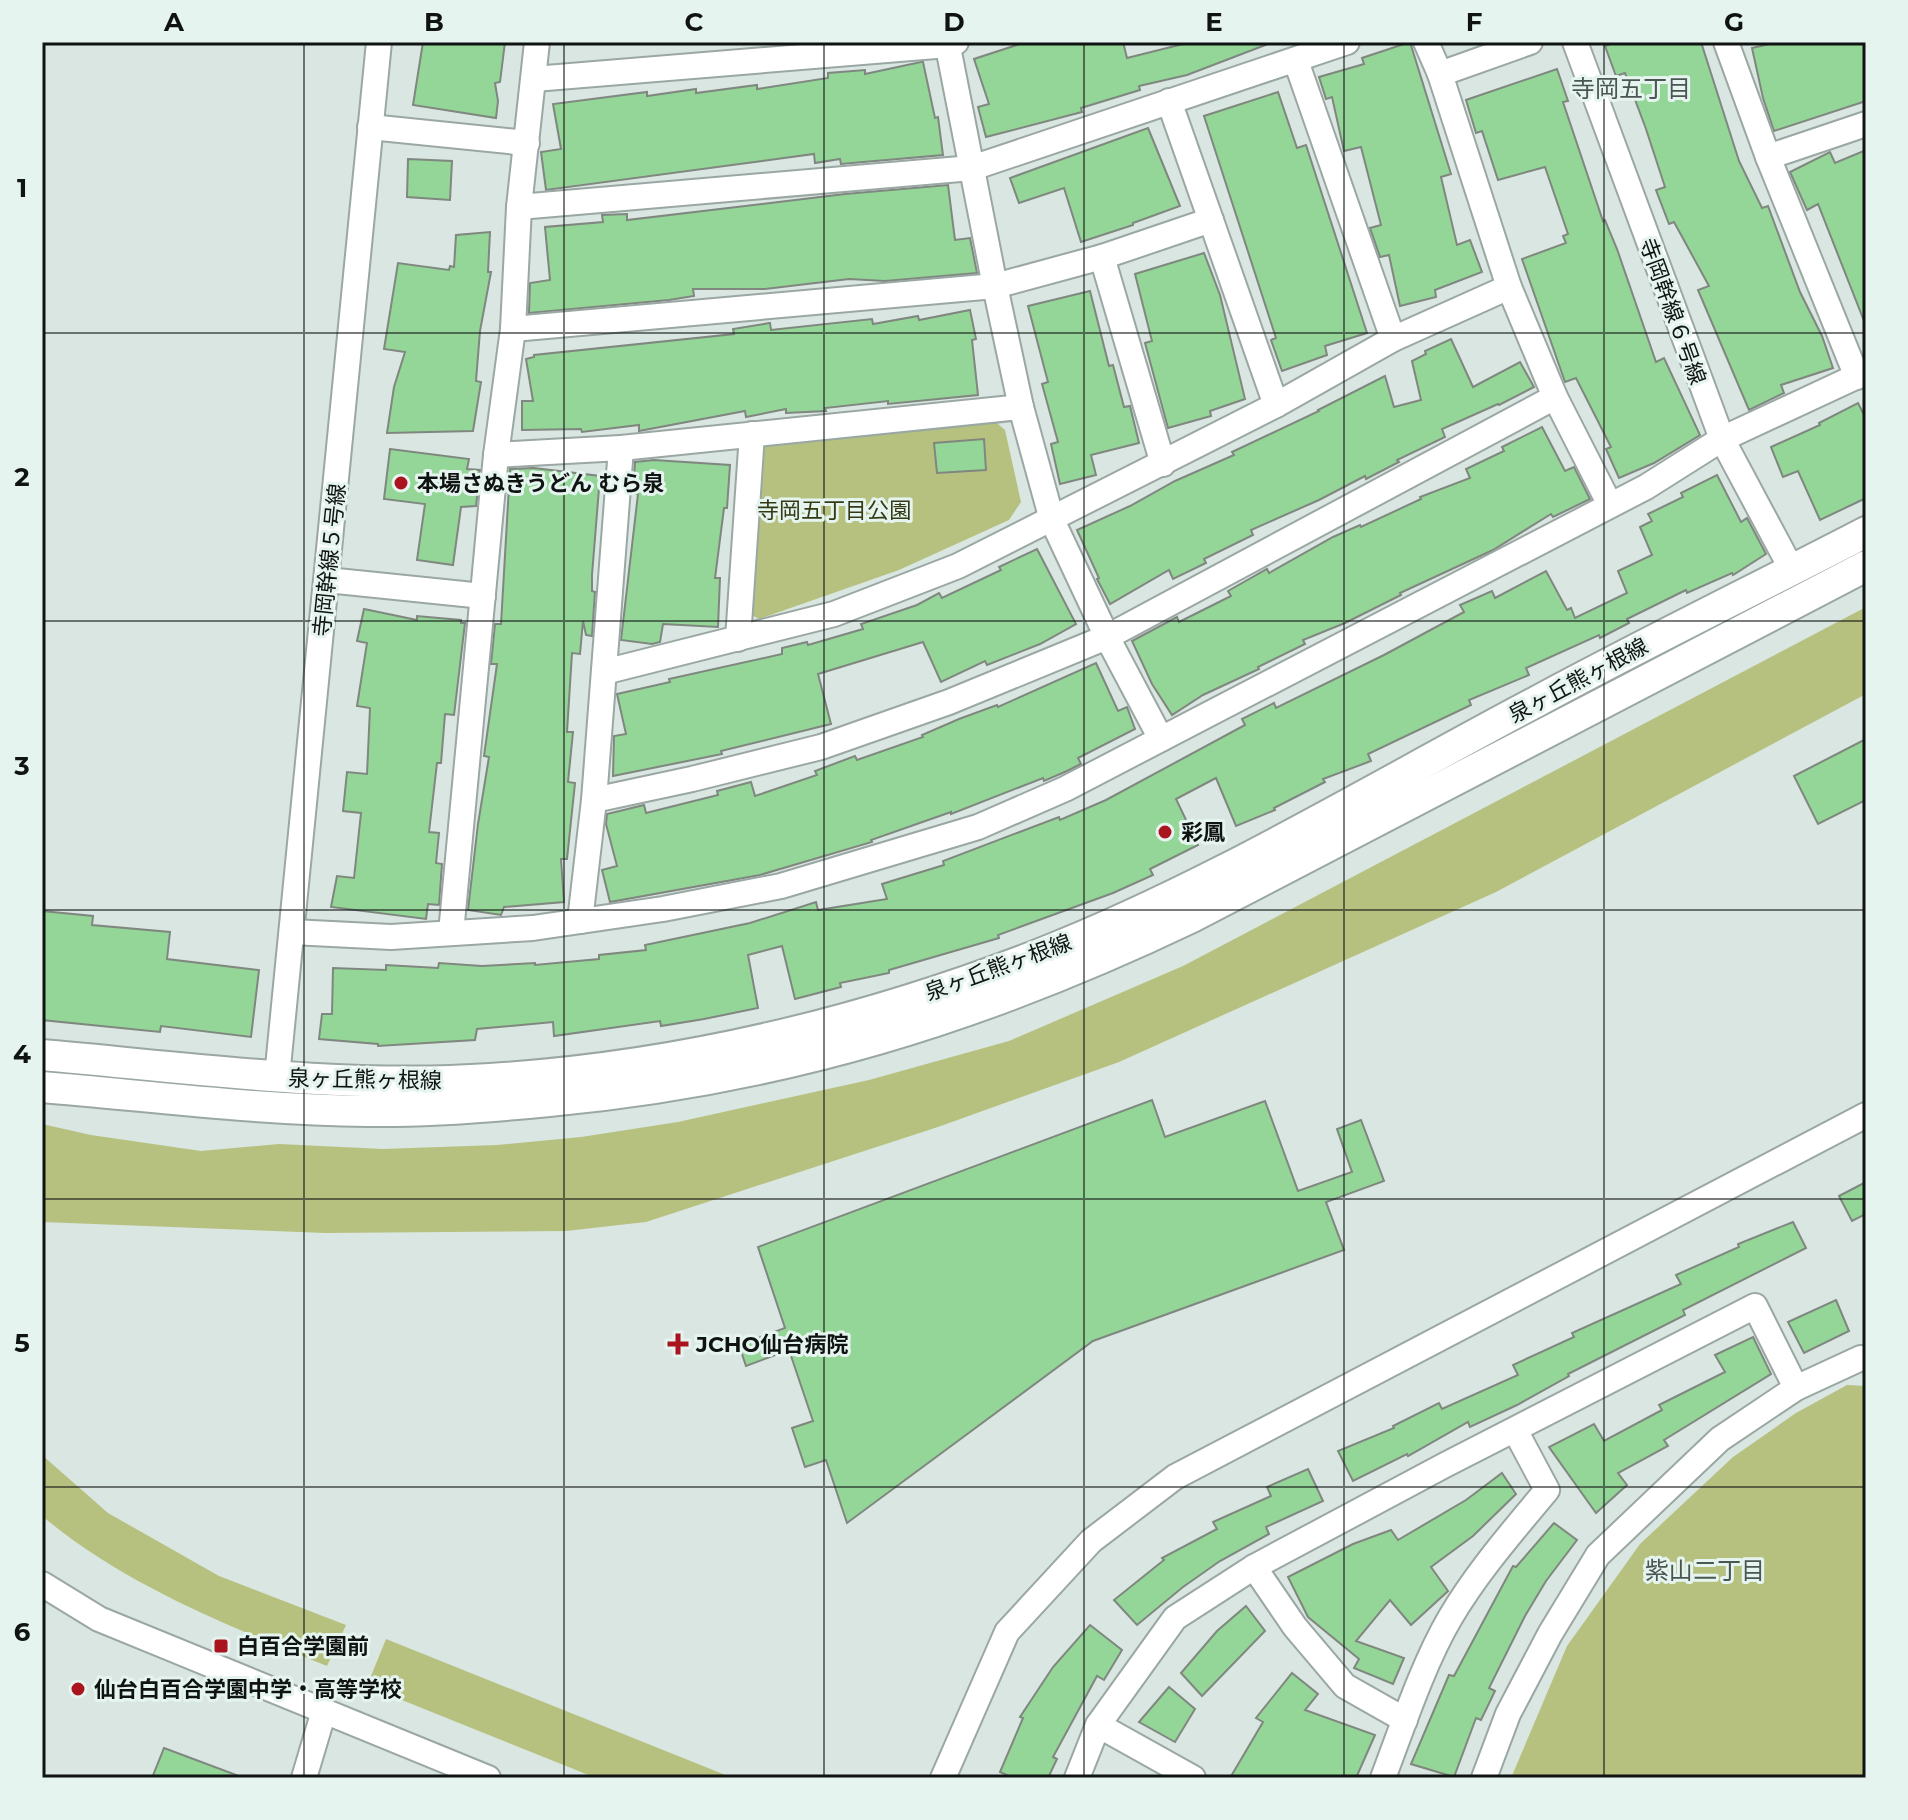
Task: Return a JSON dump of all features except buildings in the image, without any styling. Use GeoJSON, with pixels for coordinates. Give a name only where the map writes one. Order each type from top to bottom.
{"type":"FeatureCollection","features":[{"type":"Feature","properties":{"kind":"main road","name":"泉ヶ丘熊ヶ根線"},"geometry":{"type":"LineString","coordinates":[[42,1055],[277,1077],[392,1081],[489,1079],[575,1071],[741,1044],[847,1018],[946,989],[1044,952],[1252,855],[1537,701],[1866,532]]}},
{"type":"Feature","properties":{"kind":"main road","name":"泉ヶ丘熊ヶ根線"},"geometry":{"type":"LineString","coordinates":[[42,1087],[283,1109],[371,1112],[486,1107],[701,1082],[820,1057],[992,1003],[1102,960],[1166,930],[1866,566]]}},
{"type":"Feature","properties":{"kind":"street","name":"寺岡幹線５号線"},"geometry":{"type":"LineString","coordinates":[[277,1077],[379,42]]}},
{"type":"Feature","properties":{"kind":"street"},"geometry":{"type":"LineString","coordinates":[[451,933],[496,455],[513,329],[519,207],[537,42]]}},
{"type":"Feature","properties":{"kind":"street"},"geometry":{"type":"LineString","coordinates":[[519,207],[972,168],[1347,42]]}},
{"type":"Feature","properties":{"kind":"street"},"geometry":{"type":"LineString","coordinates":[[1426,42],[1440,74],[1509,287],[1555,397],[1610,505]]}},
{"type":"Feature","properties":{"kind":"street"},"geometry":{"type":"LineString","coordinates":[[1440,74],[1530,42]]}},
{"type":"Feature","properties":{"kind":"street","name":"寺岡幹線６号線"},"geometry":{"type":"LineString","coordinates":[[1575,42],[1722,439],[1792,570]]}},
{"type":"Feature","properties":{"kind":"street"},"geometry":{"type":"LineString","coordinates":[[292,932],[391,937],[533,928],[663,909],[781,886],[978,827],[1065,789],[1646,487],[1722,439],[1861,375],[1768,157],[1726,42]]}},
{"type":"Feature","properties":{"kind":"street"},"geometry":{"type":"LineString","coordinates":[[534,79],[950,43],[995,286],[1021,407],[1052,520],[1107,637],[1161,739]]}},
{"type":"Feature","properties":{"kind":"street"},"geometry":{"type":"LineString","coordinates":[[1296,61],[1393,339]]}},
{"type":"Feature","properties":{"kind":"street"},"geometry":{"type":"LineString","coordinates":[[1169,101],[1276,405]]}},
{"type":"Feature","properties":{"kind":"street"},"geometry":{"type":"LineString","coordinates":[[1768,157],[1866,124]]}},
{"type":"Feature","properties":{"kind":"street"},"geometry":{"type":"LineString","coordinates":[[370,127],[527,143]]}},
{"type":"Feature","properties":{"kind":"street"},"geometry":{"type":"LineString","coordinates":[[513,329],[995,286],[1102,257],[1211,220]]}},
{"type":"Feature","properties":{"kind":"street"},"geometry":{"type":"LineString","coordinates":[[1102,257],[1163,464]]}},
{"type":"Feature","properties":{"kind":"street"},"geometry":{"type":"LineString","coordinates":[[604,672],[834,614],[958,566],[1163,464],[1393,339],[1509,287]]}},
{"type":"Feature","properties":{"kind":"street"},"geometry":{"type":"LineString","coordinates":[[594,800],[821,747],[949,702],[1107,637],[1555,397]]}},
{"type":"Feature","properties":{"kind":"street"},"geometry":{"type":"LineString","coordinates":[[496,455],[621,448],[1021,407]]}},
{"type":"Feature","properties":{"kind":"street"},"geometry":{"type":"LineString","coordinates":[[738,639],[752,434]]}},
{"type":"Feature","properties":{"kind":"street"},"geometry":{"type":"LineString","coordinates":[[580,921],[594,800],[621,448]]}},
{"type":"Feature","properties":{"kind":"street"},"geometry":{"type":"LineString","coordinates":[[327,580],[483,596]]}},
{"type":"Feature","properties":{"kind":"street"},"geometry":{"type":"LineString","coordinates":[[943,1778],[1007,1632],[1091,1541],[1175,1477],[1866,1115]]}},
{"type":"Feature","properties":{"kind":"street"},"geometry":{"type":"LineString","coordinates":[[1077,1778],[1098,1725],[1175,1618],[1254,1567],[1755,1306],[1796,1388]]}},
{"type":"Feature","properties":{"kind":"street"},"geometry":{"type":"LineString","coordinates":[[1484,1778],[1515,1701],[1550,1634],[1598,1555],[1720,1439],[1796,1388],[1861,1358],[1866,1359]]}},
{"type":"Feature","properties":{"kind":"street"},"geometry":{"type":"LineString","coordinates":[[1383,1778],[1449,1620],[1489,1561],[1547,1490],[1515,1430]]}},
{"type":"Feature","properties":{"kind":"street"},"geometry":{"type":"LineString","coordinates":[[1254,1567],[1295,1627],[1345,1686],[1405,1720]]}},
{"type":"Feature","properties":{"kind":"street"},"geometry":{"type":"LineString","coordinates":[[42,1584],[99,1619],[488,1778]]}},
{"type":"Feature","properties":{"kind":"street"},"geometry":{"type":"LineString","coordinates":[[304,1778],[324,1711]]}},
{"type":"Feature","properties":{"kind":"street"},"geometry":{"type":"LineString","coordinates":[[1098,1725],[1193,1778]]}},
{"type":"Feature","properties":{"kind":"green space","name":"寺岡五丁目公園"},"geometry":{"type":"Polygon","coordinates":[[[989,416],[1005,430],[1021,502],[1009,520],[899,570],[759,619],[750,614],[755,450],[766,439],[989,416]]]}},
{"type":"Feature","properties":{"kind":"green space"},"geometry":{"type":"Polygon","coordinates":[[[1866,607],[1866,694],[1496,892],[1119,1062],[938,1127],[646,1222],[566,1231],[325,1233],[42,1222],[42,1124],[91,1135],[201,1151],[279,1144],[383,1149],[497,1145],[581,1137],[678,1122],[869,1080],[1009,1041],[1183,966],[1866,607]]]}},
{"type":"Feature","properties":{"kind":"green space"},"geometry":{"type":"Polygon","coordinates":[[[1847,1385],[1866,1386],[1866,1778],[1511,1778],[1567,1646],[1640,1544],[1733,1457],[1796,1413],[1847,1385]]]}},
{"type":"Feature","properties":{"kind":"green space"},"geometry":{"type":"Polygon","coordinates":[[[42,1455],[108,1513],[219,1576],[346,1625],[327,1666],[178,1602],[74,1541],[42,1516],[42,1455]]]}},
{"type":"Feature","properties":{"kind":"green space"},"geometry":{"type":"Polygon","coordinates":[[[386,1639],[728,1776],[596,1778],[367,1686],[386,1639]]]}},
{"type":"Feature","properties":{"kind":"place","name":"本場さぬきうどん むら泉"},"geometry":{"type":"Point","coordinates":[401,483]}},
{"type":"Feature","properties":{"kind":"place","name":"彩鳳"},"geometry":{"type":"Point","coordinates":[1165,832]}},
{"type":"Feature","properties":{"kind":"place","name":"JCHO仙台病院"},"geometry":{"type":"Point","coordinates":[678,1344]}},
{"type":"Feature","properties":{"kind":"place","name":"白百合学園前"},"geometry":{"type":"Point","coordinates":[221,1646]}},
{"type":"Feature","properties":{"kind":"place","name":"仙台白百合学園中学・高等学校"},"geometry":{"type":"Point","coordinates":[78,1689]}},
{"type":"Feature","properties":{"kind":"district","name":"寺岡五丁目"},"geometry":{"type":"Point","coordinates":[1631,89]}},
{"type":"Feature","properties":{"kind":"district","name":"紫山二丁目"},"geometry":{"type":"Point","coordinates":[1705,1571]}}]}
